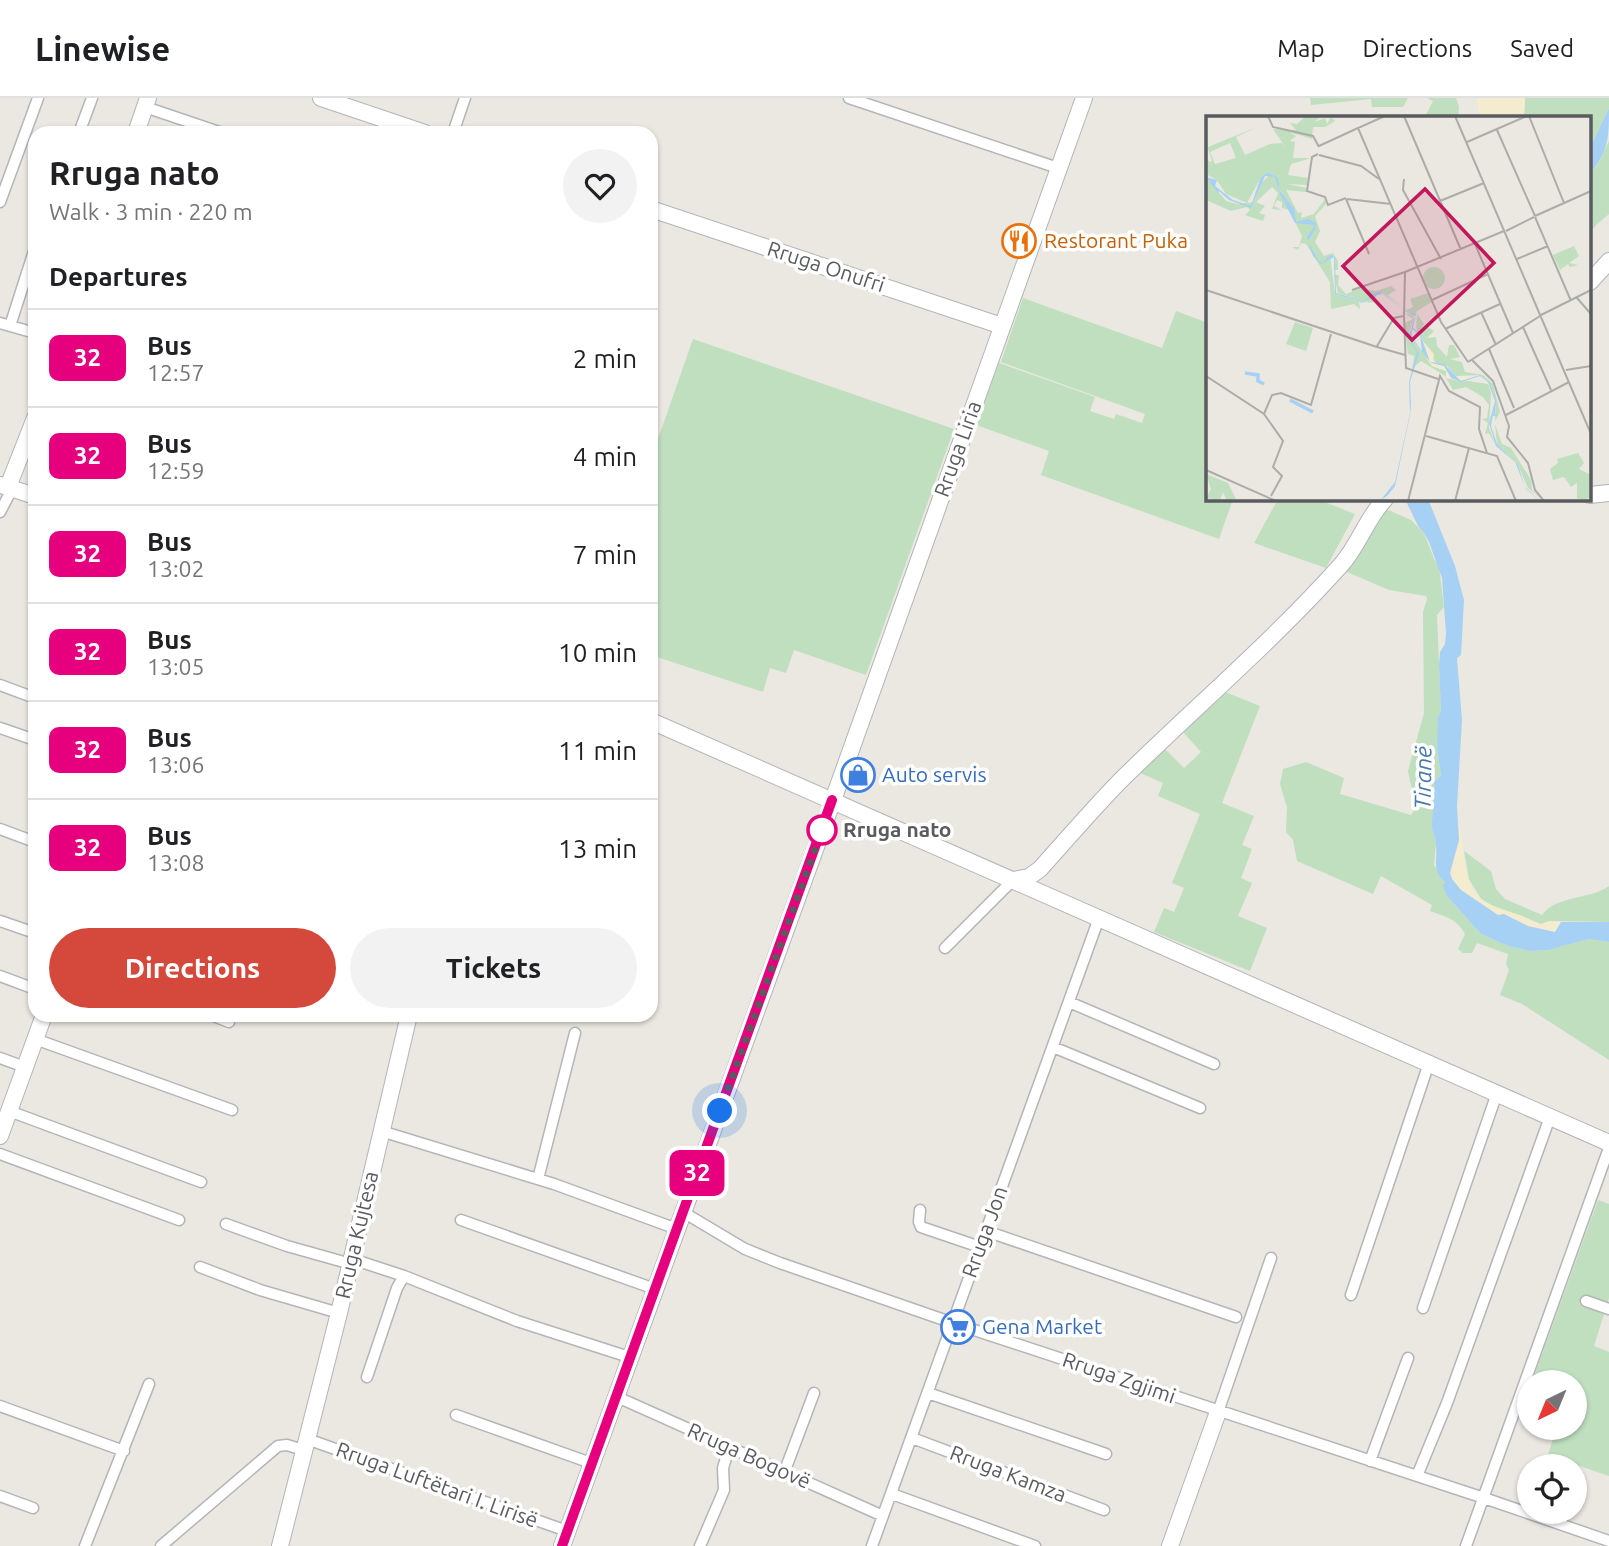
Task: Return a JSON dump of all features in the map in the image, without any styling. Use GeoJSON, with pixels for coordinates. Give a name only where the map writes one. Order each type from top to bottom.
{"type":"FeatureCollection","features":[{"type":"Feature","properties":{"kind":"main road"},"geometry":{"type":"LineString","coordinates":[[321,98],[404,126]]}},
{"type":"Feature","properties":{"kind":"main road","name":"Rruga Liria"},"geometry":{"type":"LineString","coordinates":[[832,800],[1084,98]]}},
{"type":"Feature","properties":{"kind":"main road"},"geometry":{"type":"LineString","coordinates":[[138,126],[147,102]]}},
{"type":"Feature","properties":{"kind":"main road","name":"Rruga Onufri"},"geometry":{"type":"LineString","coordinates":[[658,211],[1002,326]]}},
{"type":"Feature","properties":{"kind":"main road"},"geometry":{"type":"LineString","coordinates":[[1592,280],[1609,261]]}},
{"type":"Feature","properties":{"kind":"main road"},"geometry":{"type":"LineString","coordinates":[[28,435],[7,487],[28,494]]}},
{"type":"Feature","properties":{"kind":"main road"},"geometry":{"type":"LineString","coordinates":[[1013,880],[1029,877],[1040,869],[1117,785],[1342,564],[1380,504]]}},
{"type":"Feature","properties":{"kind":"main road"},"geometry":{"type":"LineString","coordinates":[[658,724],[1429,1063],[1609,1145]]}},
{"type":"Feature","properties":{"kind":"main road"},"geometry":{"type":"LineString","coordinates":[[564,1539],[832,800]]}},
{"type":"Feature","properties":{"kind":"main road"},"geometry":{"type":"LineString","coordinates":[[1040,869],[1037,883],[1045,894]]}},
{"type":"Feature","properties":{"kind":"main road"},"geometry":{"type":"LineString","coordinates":[[1,1131],[41,1022]]}},
{"type":"Feature","properties":{"kind":"main road","name":"Rruga Kujtesa"},"geometry":{"type":"LineString","coordinates":[[339,1312],[407,1022]]}},
{"type":"Feature","properties":{"kind":"main road"},"geometry":{"type":"LineString","coordinates":[[280,1546],[339,1312]]}},
{"type":"Feature","properties":{"kind":"main road"},"geometry":{"type":"LineString","coordinates":[[1170,1546],[1219,1412]]}},
{"type":"Feature","properties":{"kind":"street"},"geometry":{"type":"LineString","coordinates":[[0,202],[38,98]]}},
{"type":"Feature","properties":{"kind":"street"},"geometry":{"type":"LineString","coordinates":[[82,126],[92,98]]}},
{"type":"Feature","properties":{"kind":"street"},"geometry":{"type":"LineString","coordinates":[[455,126],[465,98]]}},
{"type":"Feature","properties":{"kind":"street"},"geometry":{"type":"LineString","coordinates":[[849,98],[1058,168]]}},
{"type":"Feature","properties":{"kind":"street"},"geometry":{"type":"LineString","coordinates":[[147,102],[205,126]]}},
{"type":"Feature","properties":{"kind":"street"},"geometry":{"type":"LineString","coordinates":[[28,266],[5,325],[28,331]]}},
{"type":"Feature","properties":{"kind":"street"},"geometry":{"type":"LineString","coordinates":[[0,513],[7,487]]}},
{"type":"Feature","properties":{"kind":"street"},"geometry":{"type":"LineString","coordinates":[[0,684],[28,695]]}},
{"type":"Feature","properties":{"kind":"street"},"geometry":{"type":"LineString","coordinates":[[0,728],[28,738]]}},
{"type":"Feature","properties":{"kind":"street"},"geometry":{"type":"LineString","coordinates":[[0,828],[28,839]]}},
{"type":"Feature","properties":{"kind":"street"},"geometry":{"type":"LineString","coordinates":[[945,948],[1013,880]]}},
{"type":"Feature","properties":{"kind":"street","name":"Rruga Jon"},"geometry":{"type":"LineString","coordinates":[[872,1546],[1098,918]]}},
{"type":"Feature","properties":{"kind":"street"},"geometry":{"type":"LineString","coordinates":[[0,920],[28,930]]}},
{"type":"Feature","properties":{"kind":"street"},"geometry":{"type":"LineString","coordinates":[[0,976],[28,986]]}},
{"type":"Feature","properties":{"kind":"street"},"geometry":{"type":"LineString","coordinates":[[1069,1002],[1214,1065]]}},
{"type":"Feature","properties":{"kind":"street"},"geometry":{"type":"LineString","coordinates":[[538,1179],[575,1033]]}},
{"type":"Feature","properties":{"kind":"street"},"geometry":{"type":"LineString","coordinates":[[35,1039],[232,1110]]}},
{"type":"Feature","properties":{"kind":"street"},"geometry":{"type":"LineString","coordinates":[[1053,1047],[1200,1108]]}},
{"type":"Feature","properties":{"kind":"street"},"geometry":{"type":"LineString","coordinates":[[0,1059],[25,1068]]}},
{"type":"Feature","properties":{"kind":"street"},"geometry":{"type":"LineString","coordinates":[[1351,1295],[1429,1063]]}},
{"type":"Feature","properties":{"kind":"street"},"geometry":{"type":"LineString","coordinates":[[1423,1308],[1497,1094]]}},
{"type":"Feature","properties":{"kind":"street"},"geometry":{"type":"LineString","coordinates":[[9,1111],[201,1182]]}},
{"type":"Feature","properties":{"kind":"street"},"geometry":{"type":"LineString","coordinates":[[1417,1476],[1447,1403],[1550,1117]]}},
{"type":"Feature","properties":{"kind":"street"},"geometry":{"type":"LineString","coordinates":[[381,1131],[538,1179],[677,1229]]}},
{"type":"Feature","properties":{"kind":"street"},"geometry":{"type":"LineString","coordinates":[[1466,1546],[1609,1145]]}},
{"type":"Feature","properties":{"kind":"street"},"geometry":{"type":"LineString","coordinates":[[0,1154],[179,1220]]}},
{"type":"Feature","properties":{"kind":"street"},"geometry":{"type":"LineString","coordinates":[[920,1210],[921,1227],[980,1247]]}},
{"type":"Feature","properties":{"kind":"street","name":"Rruga Zgjimi"},"geometry":{"type":"LineString","coordinates":[[683,1212],[745,1249],[953,1323],[1609,1541]]}},
{"type":"Feature","properties":{"kind":"street"},"geometry":{"type":"LineString","coordinates":[[461,1220],[655,1289]]}},
{"type":"Feature","properties":{"kind":"street"},"geometry":{"type":"LineString","coordinates":[[226,1224],[288,1246],[404,1276],[517,1321],[629,1357]]}},
{"type":"Feature","properties":{"kind":"street"},"geometry":{"type":"LineString","coordinates":[[986,1231],[1236,1317]]}},
{"type":"Feature","properties":{"kind":"street"},"geometry":{"type":"LineString","coordinates":[[1219,1412],[1271,1258]]}},
{"type":"Feature","properties":{"kind":"street","name":"Rruga Kujtesa"},"geometry":{"type":"LineString","coordinates":[[200,1267],[260,1290],[339,1312]]}},
{"type":"Feature","properties":{"kind":"street"},"geometry":{"type":"LineString","coordinates":[[367,1377],[397,1288],[404,1276]]}},
{"type":"Feature","properties":{"kind":"street"},"geometry":{"type":"LineString","coordinates":[[1586,1301],[1609,1309]]}},
{"type":"Feature","properties":{"kind":"street"},"geometry":{"type":"LineString","coordinates":[[1370,1461],[1408,1359]]}},
{"type":"Feature","properties":{"kind":"street"},"geometry":{"type":"LineString","coordinates":[[85,1546],[149,1384]]}},
{"type":"Feature","properties":{"kind":"street"},"geometry":{"type":"LineString","coordinates":[[928,1392],[1106,1454]]}},
{"type":"Feature","properties":{"kind":"street"},"geometry":{"type":"LineString","coordinates":[[784,1472],[814,1393]]}},
{"type":"Feature","properties":{"kind":"street","name":"Rruga Bogovë"},"geometry":{"type":"LineString","coordinates":[[615,1396],[883,1516]]}},
{"type":"Feature","properties":{"kind":"street"},"geometry":{"type":"LineString","coordinates":[[0,1406],[124,1451]]}},
{"type":"Feature","properties":{"kind":"street"},"geometry":{"type":"LineString","coordinates":[[456,1415],[591,1463]]}},
{"type":"Feature","properties":{"kind":"street","name":"Rruga Kamza"},"geometry":{"type":"LineString","coordinates":[[912,1438],[1104,1510]]}},
{"type":"Feature","properties":{"kind":"street"},"geometry":{"type":"LineString","coordinates":[[162,1546],[278,1446],[305,1445]]}},
{"type":"Feature","properties":{"kind":"street","name":"Rruga Luftëtari I. Lirisë"},"geometry":{"type":"LineString","coordinates":[[305,1445],[564,1539]]}},
{"type":"Feature","properties":{"kind":"street"},"geometry":{"type":"LineString","coordinates":[[700,1546],[723,1490],[723,1468],[729,1448]]}},
{"type":"Feature","properties":{"kind":"street"},"geometry":{"type":"LineString","coordinates":[[892,1494],[1035,1546]]}},
{"type":"Feature","properties":{"kind":"street"},"geometry":{"type":"LineString","coordinates":[[0,1496],[33,1508]]}},
{"type":"Feature","properties":{"kind":"green space"},"geometry":{"type":"Polygon","coordinates":[[[1310,98],[1408,98],[1403,107],[1372,107],[1371,99],[1311,105],[1310,98]]]}},
{"type":"Feature","properties":{"kind":"green space"},"geometry":{"type":"Polygon","coordinates":[[[1427,98],[1456,98],[1458,116],[1426,116],[1433,101],[1427,98]]]}},
{"type":"Feature","properties":{"kind":"green space"},"geometry":{"type":"Polygon","coordinates":[[[1525,98],[1609,98],[1609,108],[1592,144],[1592,116],[1524,116],[1525,98]]]}},
{"type":"Feature","properties":{"kind":"green space"},"geometry":{"type":"Polygon","coordinates":[[[1609,141],[1609,214],[1592,230],[1592,172],[1609,141]]]}},
{"type":"Feature","properties":{"kind":"green space"},"geometry":{"type":"Polygon","coordinates":[[[1023,298],[1162,348],[1176,311],[1206,322],[1206,500],[1233,500],[1219,539],[1041,475],[1049,451],[976,425],[999,363],[1095,397],[1090,411],[1114,419],[1116,414],[1142,423],[1145,414],[1001,362],[1023,298]]]}},
{"type":"Feature","properties":{"kind":"green space"},"geometry":{"type":"Polygon","coordinates":[[[693,339],[954,429],[866,675],[794,650],[786,673],[770,668],[763,692],[658,657],[658,439],[693,339]]]}},
{"type":"Feature","properties":{"kind":"green space"},"geometry":{"type":"Polygon","coordinates":[[[1277,500],[1320,500],[1355,514],[1326,568],[1254,543],[1277,500]]]}},
{"type":"Feature","properties":{"kind":"green space"},"geometry":{"type":"Polygon","coordinates":[[[1386,509],[1411,520],[1424,533],[1439,567],[1444,607],[1437,615],[1441,712],[1437,749],[1441,775],[1434,782],[1434,865],[1445,882],[1447,896],[1481,934],[1508,946],[1531,951],[1547,950],[1589,939],[1609,942],[1609,1060],[1522,1004],[1500,995],[1509,970],[1506,964],[1508,954],[1477,943],[1472,953],[1463,953],[1458,949],[1465,934],[1462,929],[1450,919],[1430,911],[1432,905],[1381,876],[1373,894],[1297,861],[1293,840],[1286,832],[1287,808],[1280,784],[1283,769],[1306,762],[1344,778],[1340,794],[1411,815],[1416,808],[1408,771],[1424,713],[1423,612],[1427,599],[1426,596],[1389,590],[1347,572],[1386,509]]]}},
{"type":"Feature","properties":{"kind":"green space"},"geometry":{"type":"Polygon","coordinates":[[[1225,692],[1260,706],[1222,803],[1254,816],[1242,845],[1252,849],[1241,878],[1252,883],[1238,916],[1267,928],[1250,971],[1154,932],[1164,908],[1174,912],[1184,888],[1172,883],[1200,814],[1158,796],[1163,783],[1138,772],[1164,748],[1184,768],[1201,752],[1183,732],[1225,692]]]}},
{"type":"Feature","properties":{"kind":"green space"},"geometry":{"type":"Polygon","coordinates":[[[1464,851],[1491,871],[1496,889],[1505,899],[1542,915],[1556,904],[1592,894],[1609,886],[1609,922],[1550,921],[1541,924],[1490,906],[1481,899],[1469,879],[1464,851]]]}},
{"type":"Feature","properties":{"kind":"green space"},"geometry":{"type":"Polygon","coordinates":[[[1598,1200],[1609,1204],[1609,1298],[1594,1346],[1609,1352],[1609,1476],[1587,1468],[1587,1454],[1548,1454],[1553,1440],[1587,1440],[1587,1370],[1536,1370],[1598,1200]]]}},
{"type":"Feature","properties":{"kind":"sand"},"geometry":{"type":"Polygon","coordinates":[[[1477,98],[1525,98],[1524,116],[1480,116],[1477,98]]]}},
{"type":"Feature","properties":{"kind":"sand"},"geometry":{"type":"Polygon","coordinates":[[[1459,822],[1467,877],[1476,893],[1496,907],[1538,923],[1561,922],[1555,932],[1527,926],[1504,914],[1498,915],[1461,890],[1452,879],[1451,866],[1459,840],[1459,822]]]}},
{"type":"Feature","properties":{"kind":"water"},"geometry":{"type":"Polygon","coordinates":[[[1609,108],[1607,143],[1592,171],[1592,144],[1609,108]]]}},
{"type":"Feature","properties":{"kind":"water"},"geometry":{"type":"Polygon","coordinates":[[[1405,500],[1428,500],[1455,566],[1464,600],[1461,655],[1457,658],[1462,720],[1457,806],[1459,840],[1450,873],[1452,879],[1461,890],[1498,915],[1504,914],[1528,926],[1555,932],[1561,922],[1609,922],[1609,942],[1589,939],[1548,950],[1530,951],[1508,946],[1481,934],[1447,896],[1443,886],[1445,882],[1437,869],[1432,825],[1434,782],[1441,775],[1437,749],[1438,717],[1441,712],[1439,665],[1446,633],[1442,578],[1429,542],[1405,500]]]}},
{"type":"Feature","properties":{"kind":"bus line","name":"32"},"geometry":{"type":"LineString","coordinates":[[562,1546],[832,800]]}},
{"type":"Feature","properties":{"kind":"place","name":"Restorant Puka"},"geometry":{"type":"Point","coordinates":[1019,241]}},
{"type":"Feature","properties":{"kind":"place","name":"Auto servis"},"geometry":{"type":"Point","coordinates":[858,775]}},
{"type":"Feature","properties":{"kind":"place","name":"Rruga nato"},"geometry":{"type":"Point","coordinates":[822,830]}},
{"type":"Feature","properties":{"kind":"place","name":"Gena Market"},"geometry":{"type":"Point","coordinates":[958,1327]}},
{"type":"Feature","properties":{"kind":"route"},"geometry":{"type":"LineString","coordinates":[[720,1111],[822,830]]}},
{"type":"Feature","properties":{"kind":"water label","name":"Tiranë"},"geometry":{"type":"Point","coordinates":[1423,778]}}]}
